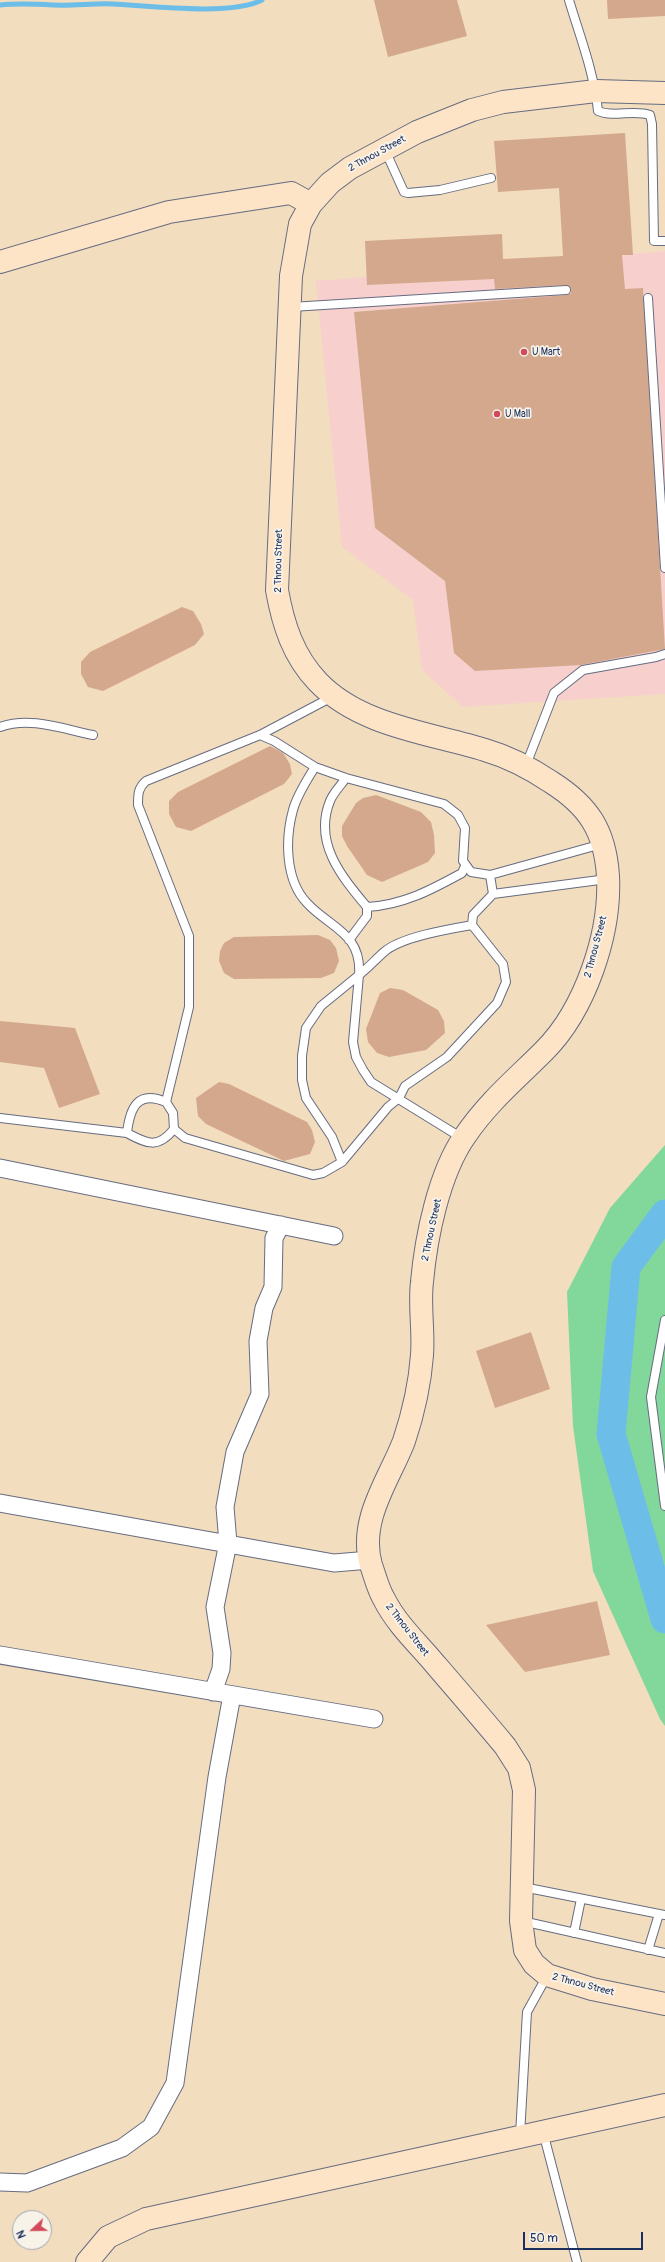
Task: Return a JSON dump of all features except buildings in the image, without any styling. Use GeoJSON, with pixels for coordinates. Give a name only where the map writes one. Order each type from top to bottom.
{"type":"FeatureCollection","features":[{"type":"Feature","properties":{"kind":"main road","name":"2 Thnou Street"},"geometry":{"type":"LineString","coordinates":[[660,93],[596,91],[502,102],[472,110],[417,132],[350,168],[330,183],[310,204],[300,224],[295,244],[288,307],[277,590],[282,618],[300,659],[318,682],[334,696],[378,720],[489,751],[525,766],[571,794],[590,815],[604,844],[608,879],[605,922],[596,958],[578,1006],[547,1048],[494,1097],[463,1138],[444,1180],[431,1229],[422,1283],[422,1354],[415,1399],[403,1441],[373,1510],[370,1560],[383,1598],[398,1621],[505,1746],[519,1768],[524,1790],[521,1921],[525,1950],[534,1964],[547,1975],[592,1989],[665,2004]]}},
{"type":"Feature","properties":{"kind":"main road"},"geometry":{"type":"LineString","coordinates":[[0,262],[169,212],[291,193],[310,204]]}},
{"type":"Feature","properties":{"kind":"main road"},"geometry":{"type":"LineString","coordinates":[[87,2262],[108,2238],[146,2220],[665,2105]]}},
{"type":"Feature","properties":{"kind":"street"},"geometry":{"type":"LineString","coordinates":[[0,1168],[334,1236]]}},
{"type":"Feature","properties":{"kind":"street"},"geometry":{"type":"LineString","coordinates":[[213,1692],[221,1669],[222,1653],[215,1606],[228,1543],[225,1507],[235,1452],[260,1394],[258,1341],[264,1308],[273,1287],[274,1238],[281,1225]]}},
{"type":"Feature","properties":{"kind":"street"},"geometry":{"type":"LineString","coordinates":[[0,1503],[334,1563],[370,1560]]}},
{"type":"Feature","properties":{"kind":"street"},"geometry":{"type":"LineString","coordinates":[[0,1655],[374,1719]]}},
{"type":"Feature","properties":{"kind":"street"},"geometry":{"type":"LineString","coordinates":[[0,2182],[27,2183],[122,2148],[150,2127],[175,2083],[217,1776],[232,1695]]}},
{"type":"Feature","properties":{"kind":"lane"},"geometry":{"type":"LineString","coordinates":[[569,0],[578,24],[596,91],[598,111],[604,114],[643,113],[650,115],[652,124],[654,241],[665,241]]}},
{"type":"Feature","properties":{"kind":"lane"},"geometry":{"type":"LineString","coordinates":[[384,149],[404,192],[408,193],[440,190],[491,178]]}},
{"type":"Feature","properties":{"kind":"lane"},"geometry":{"type":"LineString","coordinates":[[288,307],[566,290]]}},
{"type":"Feature","properties":{"kind":"lane"},"geometry":{"type":"LineString","coordinates":[[648,298],[665,568]]}},
{"type":"Feature","properties":{"kind":"lane"},"geometry":{"type":"LineString","coordinates":[[525,766],[554,693],[562,685],[583,670],[656,657],[665,654]]}},
{"type":"Feature","properties":{"kind":"lane"},"geometry":{"type":"LineString","coordinates":[[166,1102],[189,1007],[189,936],[138,805],[138,793],[140,786],[146,781],[260,735],[334,696]]}},
{"type":"Feature","properties":{"kind":"lane"},"geometry":{"type":"LineString","coordinates":[[0,727],[14,722],[40,724],[93,735]]}},
{"type":"Feature","properties":{"kind":"lane"},"geometry":{"type":"LineString","coordinates":[[260,735],[274,741],[315,767],[346,778],[444,804],[458,815],[465,828],[462,861],[471,872],[490,875],[604,844]]}},
{"type":"Feature","properties":{"kind":"lane"},"geometry":{"type":"LineString","coordinates":[[315,767],[293,810],[288,837],[290,868],[296,887],[306,903],[334,923],[349,940],[357,953],[359,976],[357,1005],[353,1021],[353,1042],[356,1057],[371,1082],[463,1138]]}},
{"type":"Feature","properties":{"kind":"lane"},"geometry":{"type":"LineString","coordinates":[[346,778],[330,800],[325,824],[328,848],[339,872],[367,907],[367,916],[349,940]]}},
{"type":"Feature","properties":{"kind":"lane"},"geometry":{"type":"LineString","coordinates":[[367,907],[385,906],[412,899],[462,873],[465,866]]}},
{"type":"Feature","properties":{"kind":"lane"},"geometry":{"type":"LineString","coordinates":[[490,875],[493,894]]}},
{"type":"Feature","properties":{"kind":"lane"},"geometry":{"type":"LineString","coordinates":[[174,1129],[185,1138],[313,1175],[323,1173],[342,1162],[388,1107],[399,1098],[409,1083],[448,1057],[497,1003],[506,982],[503,964],[472,926],[473,915],[493,894],[608,879]]}},
{"type":"Feature","properties":{"kind":"lane"},"geometry":{"type":"LineString","coordinates":[[342,1162],[332,1138],[306,1098],[302,1080],[302,1056],[306,1028],[321,1006],[372,965],[384,952],[399,943],[442,930],[472,926]]}},
{"type":"Feature","properties":{"kind":"lane"},"geometry":{"type":"LineString","coordinates":[[0,1118],[128,1132],[141,1141],[154,1143],[166,1139],[174,1129],[173,1113],[166,1102],[155,1097],[142,1099],[133,1108],[128,1132]]}},
{"type":"Feature","properties":{"kind":"lane"},"geometry":{"type":"LineString","coordinates":[[665,1320],[651,1397],[665,1506]]}},
{"type":"Feature","properties":{"kind":"lane"},"geometry":{"type":"LineString","coordinates":[[522,1887],[662,1915],[648,1950]]}},
{"type":"Feature","properties":{"kind":"lane"},"geometry":{"type":"LineString","coordinates":[[574,1933],[580,1899]]}},
{"type":"Feature","properties":{"kind":"lane"},"geometry":{"type":"LineString","coordinates":[[521,1921],[665,1953]]}},
{"type":"Feature","properties":{"kind":"lane"},"geometry":{"type":"LineString","coordinates":[[520,2136],[527,2012],[547,1975]]}},
{"type":"Feature","properties":{"kind":"lane"},"geometry":{"type":"LineString","coordinates":[[543,2131],[577,2262]]}},
{"type":"Feature","properties":{"kind":"shaded area","name":"U Mall"},"geometry":{"type":"Polygon","coordinates":[[[665,251],[665,694],[463,707],[422,670],[413,600],[342,547],[316,281],[665,251]]]}},
{"type":"Feature","properties":{"kind":"green space"},"geometry":{"type":"Polygon","coordinates":[[[665,1145],[665,1726],[660,1719],[593,1571],[573,1426],[567,1292],[610,1208],[665,1145]]]}},
{"type":"Feature","properties":{"kind":"waterway"},"geometry":{"type":"LineString","coordinates":[[0,5],[106,4],[211,9],[231,8],[248,5],[262,0]]}},
{"type":"Feature","properties":{"kind":"waterway"},"geometry":{"type":"LineString","coordinates":[[665,1214],[626,1267],[611,1434],[665,1619]]}},
{"type":"Feature","properties":{"kind":"place","name":"U Mart"},"geometry":{"type":"Point","coordinates":[524,352]}},
{"type":"Feature","properties":{"kind":"place","name":"U Mall"},"geometry":{"type":"Point","coordinates":[497,414]}}]}
